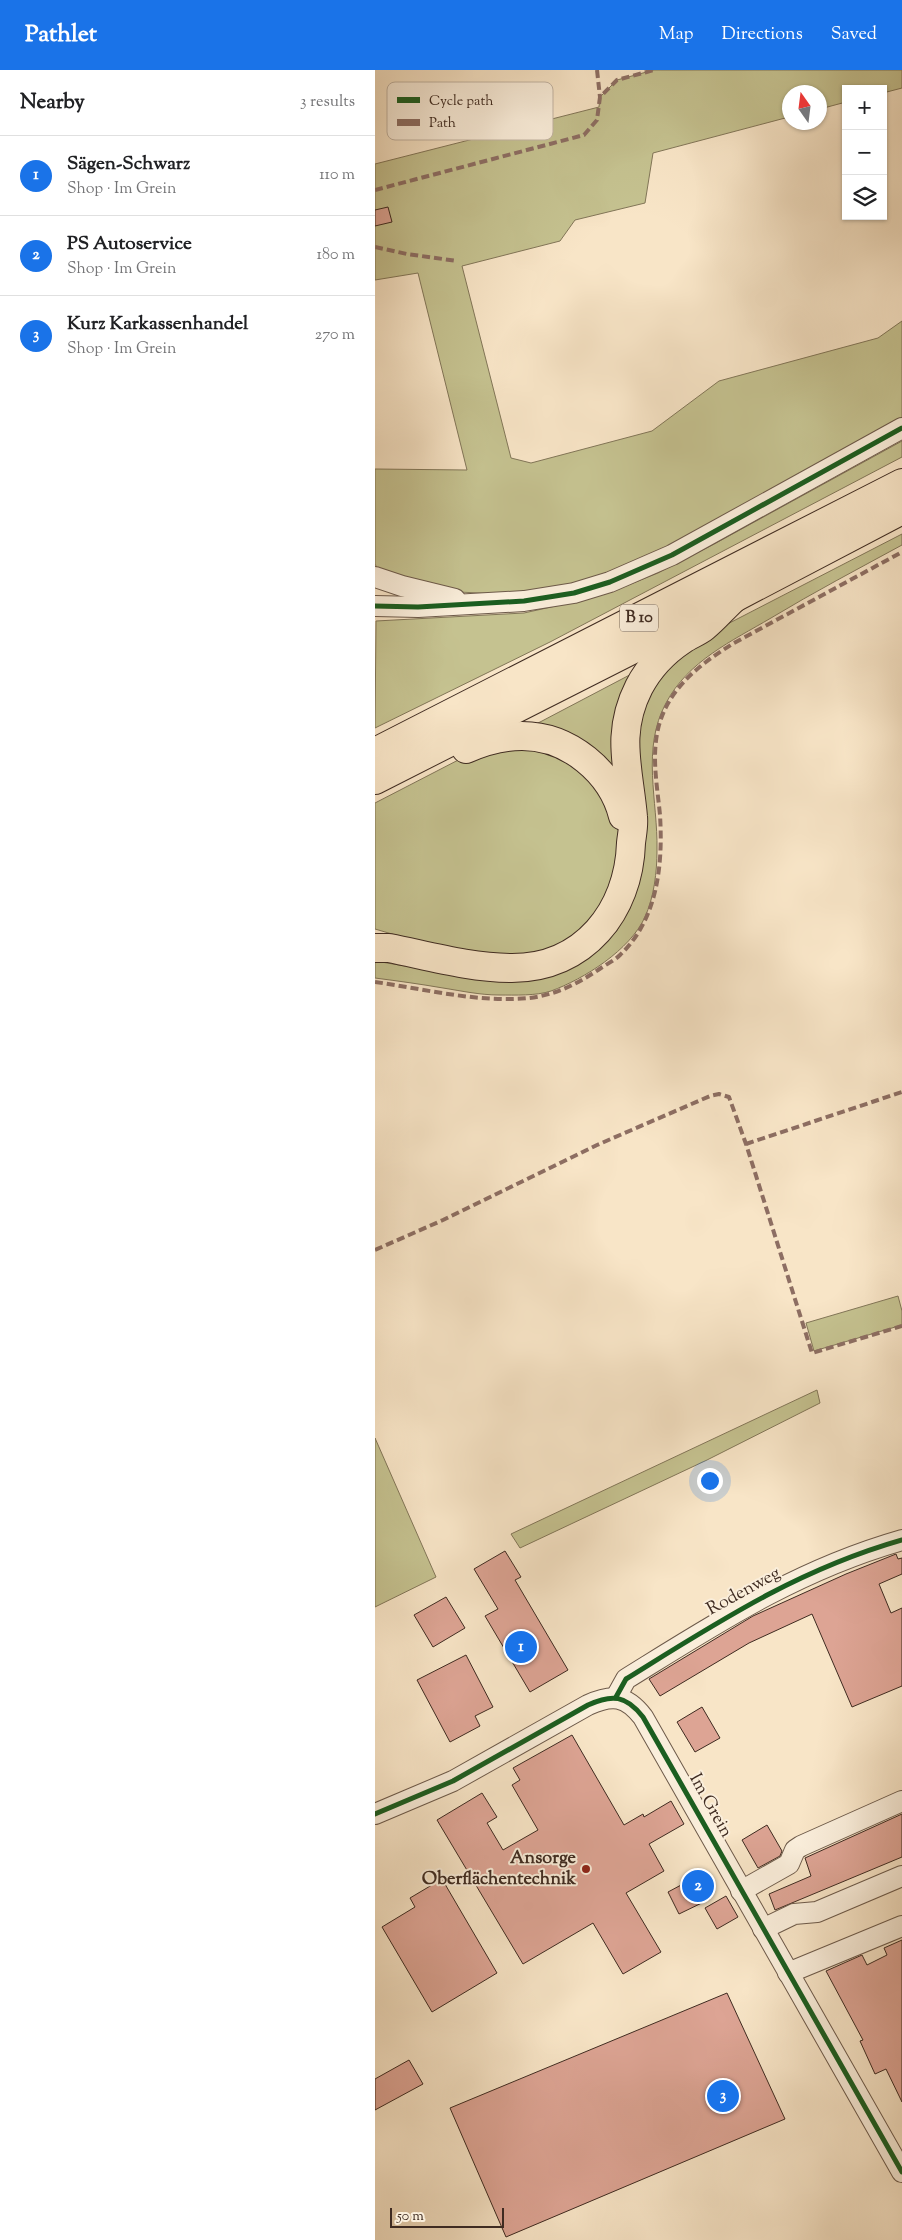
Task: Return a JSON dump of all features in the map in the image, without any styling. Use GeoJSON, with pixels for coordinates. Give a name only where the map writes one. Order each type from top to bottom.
{"type":"FeatureCollection","features":[{"type":"Feature","properties":{"kind":"highway","name":"B 10"},"geometry":{"type":"LineString","coordinates":[[375,752],[902,483]]}},
{"type":"Feature","properties":{"kind":"highway","name":"B 10"},"geometry":{"type":"LineString","coordinates":[[375,780],[734,598],[902,510]]}},
{"type":"Feature","properties":{"kind":"highway"},"geometry":{"type":"LineString","coordinates":[[380,946],[472,964],[513,968],[549,962],[566,955],[592,937],[614,910],[626,882],[633,818],[626,776],[625,743],[630,712],[639,688],[665,653],[683,639],[703,628],[734,598]]}},
{"type":"Feature","properties":{"kind":"highway"},"geometry":{"type":"LineString","coordinates":[[402,767],[456,754],[484,742],[502,737],[533,736],[557,743],[588,761],[606,780],[619,803],[631,842]]}},
{"type":"Feature","properties":{"kind":"street"},"geometry":{"type":"LineString","coordinates":[[375,606],[418,607],[509,603],[556,597],[628,575],[672,555],[902,428]]}},
{"type":"Feature","properties":{"kind":"street"},"geometry":{"type":"LineString","coordinates":[[375,577],[402,586],[474,604]]}},
{"type":"Feature","properties":{"kind":"street","name":"Rodenweg"},"geometry":{"type":"LineString","coordinates":[[616,1697],[626,1679],[755,1600],[861,1552],[902,1540]]}},
{"type":"Feature","properties":{"kind":"street"},"geometry":{"type":"LineString","coordinates":[[375,1814],[453,1781],[598,1700],[616,1697]]}},
{"type":"Feature","properties":{"kind":"street","name":"Im Grein"},"geometry":{"type":"LineString","coordinates":[[616,1697],[633,1706],[643,1717],[902,2172]]}},
{"type":"Feature","properties":{"kind":"street"},"geometry":{"type":"LineString","coordinates":[[741,1891],[789,1864],[795,1850],[801,1846],[902,1801]]}},
{"type":"Feature","properties":{"kind":"street"},"geometry":{"type":"LineString","coordinates":[[763,1929],[794,1914],[817,1912],[902,1876]]}},
{"type":"Feature","properties":{"kind":"street"},"geometry":{"type":"LineString","coordinates":[[788,1973],[902,1926]]}},
{"type":"Feature","properties":{"kind":"shaded area"},"geometry":{"type":"Polygon","coordinates":[[[654,70],[902,70],[902,88],[887,92],[887,85],[842,85],[842,103],[827,107],[827,85],[782,85],[782,119],[653,153],[645,203],[575,220],[560,241],[462,266],[511,458],[531,463],[652,431],[719,381],[878,338],[902,321],[902,420],[668,549],[595,580],[518,595],[459,592],[430,587],[377,568],[375,564],[375,469],[467,470],[418,273],[375,280],[375,164],[469,140],[553,140],[553,119],[599,107],[600,97],[617,80],[654,70]]]}},
{"type":"Feature","properties":{"kind":"shaded area"},"geometry":{"type":"Polygon","coordinates":[[[902,441],[902,457],[550,642],[375,728],[376,621],[524,613],[587,599],[623,587],[658,573],[716,543],[902,441]]]}},
{"type":"Feature","properties":{"kind":"shaded area"},"geometry":{"type":"Polygon","coordinates":[[[902,534],[902,545],[726,644],[686,675],[675,688],[658,721],[654,738],[652,757],[657,850],[653,893],[645,917],[638,929],[617,952],[605,962],[577,979],[545,993],[512,995],[471,993],[375,978],[375,961],[472,977],[593,953],[616,932],[630,908],[640,876],[633,738],[659,672],[712,632],[902,534]]]}},
{"type":"Feature","properties":{"kind":"shaded area"},"geometry":{"type":"Polygon","coordinates":[[[641,669],[619,775],[534,725],[542,721],[641,669]]]}},
{"type":"Feature","properties":{"kind":"shaded area"},"geometry":{"type":"Polygon","coordinates":[[[510,744],[577,762],[617,818],[621,838],[607,902],[569,941],[534,955],[491,956],[409,939],[375,929],[375,803],[466,756],[510,744]]]}},
{"type":"Feature","properties":{"kind":"shaded area"},"geometry":{"type":"Polygon","coordinates":[[[898,1296],[902,1311],[902,1325],[814,1351],[806,1323],[898,1296]]]}},
{"type":"Feature","properties":{"kind":"shaded area"},"geometry":{"type":"Polygon","coordinates":[[[817,1390],[820,1403],[707,1460],[520,1548],[511,1534],[817,1390]]]}},
{"type":"Feature","properties":{"kind":"shaded area"},"geometry":{"type":"Polygon","coordinates":[[[375,1438],[436,1577],[375,1607],[375,1438]]]}},
{"type":"Feature","properties":{"kind":"building"},"geometry":{"type":"Polygon","coordinates":[[[388,207],[392,222],[375,226],[375,210],[388,207]]]}},
{"type":"Feature","properties":{"kind":"building"},"geometry":{"type":"Polygon","coordinates":[[[505,1551],[521,1577],[515,1580],[568,1670],[530,1692],[485,1616],[498,1609],[474,1569],[505,1551]]]}},
{"type":"Feature","properties":{"kind":"building"},"geometry":{"type":"Polygon","coordinates":[[[896,1554],[898,1559],[902,1558],[902,1574],[879,1584],[891,1613],[902,1608],[902,1686],[852,1707],[812,1614],[749,1643],[660,1696],[649,1679],[753,1616],[846,1574],[896,1554]]]}},
{"type":"Feature","properties":{"kind":"building"},"geometry":{"type":"Polygon","coordinates":[[[446,1597],[465,1628],[433,1647],[414,1615],[446,1597]]]}},
{"type":"Feature","properties":{"kind":"building"},"geometry":{"type":"Polygon","coordinates":[[[466,1655],[493,1707],[475,1716],[480,1726],[450,1742],[417,1680],[466,1655]]]}},
{"type":"Feature","properties":{"kind":"building"},"geometry":{"type":"Polygon","coordinates":[[[702,1707],[720,1738],[695,1752],[677,1722],[702,1707]]]}},
{"type":"Feature","properties":{"kind":"building"},"geometry":{"type":"Polygon","coordinates":[[[572,1735],[624,1825],[643,1814],[644,1817],[671,1801],[684,1824],[649,1844],[664,1871],[626,1893],[661,1952],[623,1974],[593,1923],[523,1964],[437,1820],[482,1793],[497,1817],[487,1823],[503,1850],[538,1830],[512,1785],[520,1780],[513,1768],[572,1735]]]}},
{"type":"Feature","properties":{"kind":"building"},"geometry":{"type":"Polygon","coordinates":[[[902,1814],[902,1857],[775,1910],[769,1894],[811,1876],[805,1858],[902,1814]]]}},
{"type":"Feature","properties":{"kind":"building"},"geometry":{"type":"Polygon","coordinates":[[[767,1825],[782,1851],[780,1856],[758,1868],[742,1840],[767,1825]]]}},
{"type":"Feature","properties":{"kind":"building"},"geometry":{"type":"Polygon","coordinates":[[[698,1876],[710,1899],[679,1914],[668,1892],[698,1876]]]}},
{"type":"Feature","properties":{"kind":"building","name":"Ansorge Oberflächentechnik"},"geometry":{"type":"Polygon","coordinates":[[[442,1879],[497,1973],[432,2012],[382,1927],[415,1907],[410,1898],[442,1879]]]}},
{"type":"Feature","properties":{"kind":"building"},"geometry":{"type":"Polygon","coordinates":[[[726,1896],[738,1917],[717,1929],[705,1908],[726,1896]]]}},
{"type":"Feature","properties":{"kind":"building"},"geometry":{"type":"Polygon","coordinates":[[[902,1940],[902,2102],[886,2069],[875,2074],[860,2041],[863,2040],[826,1971],[862,1955],[867,1965],[887,1955],[884,1948],[902,1940]]]}},
{"type":"Feature","properties":{"kind":"building"},"geometry":{"type":"Polygon","coordinates":[[[727,1993],[785,2119],[506,2237],[450,2108],[727,1993]]]}},
{"type":"Feature","properties":{"kind":"building"},"geometry":{"type":"Polygon","coordinates":[[[409,2060],[423,2084],[375,2110],[375,2079],[409,2060]]]}},
{"type":"Feature","properties":{"kind":"marked path"},"geometry":{"type":"LineString","coordinates":[[597,70],[600,97]]}},
{"type":"Feature","properties":{"kind":"marked path"},"geometry":{"type":"LineString","coordinates":[[375,190],[584,135],[597,120],[600,97],[617,80],[654,70]]}},
{"type":"Feature","properties":{"kind":"marked path"},"geometry":{"type":"LineString","coordinates":[[375,247],[407,254],[457,261]]}},
{"type":"Feature","properties":{"kind":"marked path"},"geometry":{"type":"LineString","coordinates":[[375,982],[490,999],[529,998],[567,988],[618,957],[633,941],[643,925],[655,890],[659,871],[661,834],[655,770],[655,747],[664,711],[679,687],[699,667],[734,643],[902,552]]}},
{"type":"Feature","properties":{"kind":"marked path"},"geometry":{"type":"LineString","coordinates":[[746,1144],[902,1092]]}},
{"type":"Feature","properties":{"kind":"marked path"},"geometry":{"type":"LineString","coordinates":[[375,1250],[443,1220],[597,1145],[710,1096],[719,1094],[729,1097],[746,1144],[812,1353],[902,1326]]}},
{"type":"Feature","properties":{"kind":"cycle path"},"geometry":{"type":"LineString","coordinates":[[375,606],[418,607],[524,601],[574,593],[610,582],[672,555],[902,428]]}},
{"type":"Feature","properties":{"kind":"cycle path"},"geometry":{"type":"LineString","coordinates":[[616,1697],[626,1679],[759,1599],[828,1566],[902,1540]]}},
{"type":"Feature","properties":{"kind":"cycle path"},"geometry":{"type":"LineString","coordinates":[[375,1814],[453,1781],[597,1701],[611,1698],[631,1704],[643,1717],[902,2172]]}},
{"type":"Feature","properties":{"kind":"place","name":"Sägen-Schwarz"},"geometry":{"type":"Point","coordinates":[521,1647]}},
{"type":"Feature","properties":{"kind":"place","name":"Ansorge Oberflächentechnik"},"geometry":{"type":"Point","coordinates":[586,1869]}},
{"type":"Feature","properties":{"kind":"place","name":"PS Autoservice"},"geometry":{"type":"Point","coordinates":[698,1886]}},
{"type":"Feature","properties":{"kind":"place","name":"Kurz Karkassenhandel"},"geometry":{"type":"Point","coordinates":[723,2096]}}]}
